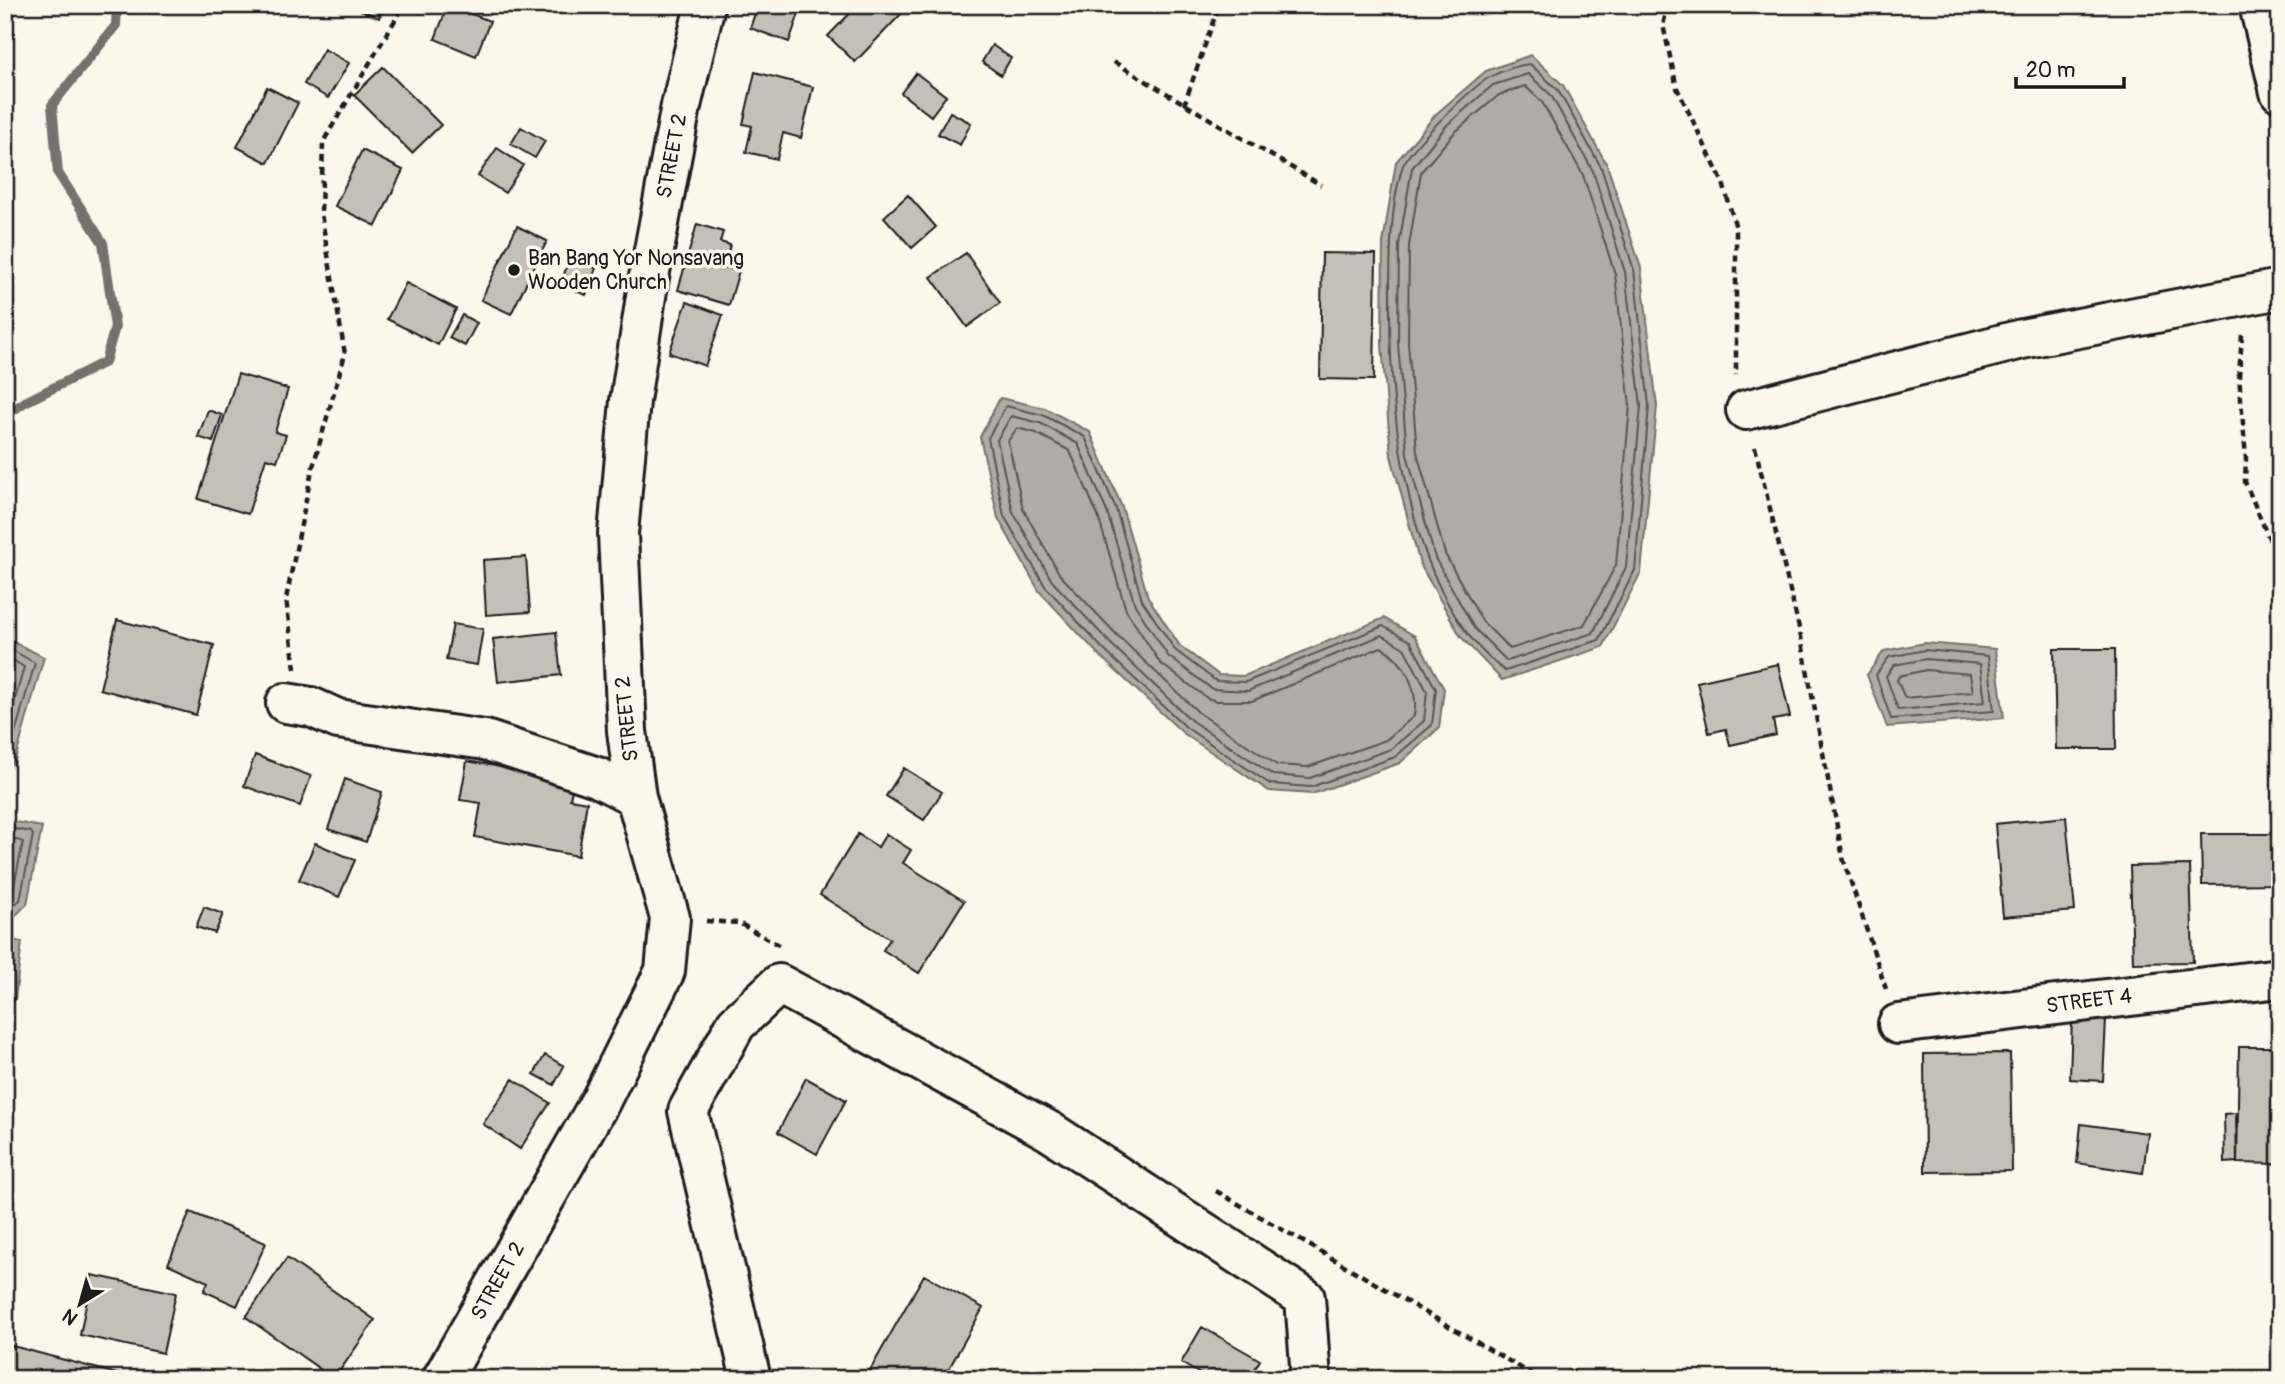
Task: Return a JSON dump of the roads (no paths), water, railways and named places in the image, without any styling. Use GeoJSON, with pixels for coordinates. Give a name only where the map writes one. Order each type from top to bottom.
{"type":"FeatureCollection","features":[{"type":"Feature","properties":{"kind":"street","name":"STREET 2"},"geometry":{"type":"LineString","coordinates":[[443,1379],[601,1100],[665,971],[670,918],[636,797],[621,655],[618,534],[630,401],[649,277],[681,106],[705,5]]}},
{"type":"Feature","properties":{"kind":"street"},"geometry":{"type":"LineString","coordinates":[[2259,5],[2280,92]]}},
{"type":"Feature","properties":{"kind":"street"},"geometry":{"type":"LineString","coordinates":[[1746,410],[2022,338],[2262,292]]}},
{"type":"Feature","properties":{"kind":"street"},"geometry":{"type":"LineString","coordinates":[[298,705],[338,719],[485,740],[597,777],[636,797]]}},
{"type":"Feature","properties":{"kind":"street","name":"STREET 4"},"geometry":{"type":"LineString","coordinates":[[1898,1024],[2280,978]]}},
{"type":"Feature","properties":{"kind":"street"},"geometry":{"type":"LineString","coordinates":[[751,1379],[688,1111],[736,1024],[779,984],[1049,1132],[1305,1298],[1311,1379]]}},
{"type":"Feature","properties":{"kind":"water"},"geometry":{"type":"Polygon","coordinates":[[[1531,55],[1563,85],[1607,165],[1641,268],[1657,406],[1641,572],[1603,647],[1502,680],[1461,637],[1420,564],[1391,456],[1382,344],[1383,243],[1396,162],[1436,114],[1486,71],[1531,55]]]}},
{"type":"Feature","properties":{"kind":"water"},"geometry":{"type":"Polygon","coordinates":[[[1000,398],[1045,408],[1090,432],[1122,507],[1148,597],[1180,646],[1219,675],[1244,676],[1384,618],[1415,636],[1444,689],[1439,728],[1400,763],[1312,794],[1269,791],[1183,733],[1099,655],[1039,591],[998,518],[980,437],[1000,398]]]}},
{"type":"Feature","properties":{"kind":"water"},"geometry":{"type":"Polygon","coordinates":[[[5,638],[44,657],[14,764],[5,763],[5,638]]]}},
{"type":"Feature","properties":{"kind":"water"},"geometry":{"type":"Polygon","coordinates":[[[1925,643],[1995,649],[2004,718],[1887,727],[1867,675],[1884,651],[1925,643]]]}},
{"type":"Feature","properties":{"kind":"water"},"geometry":{"type":"Polygon","coordinates":[[[5,820],[42,827],[27,904],[11,920],[5,919],[5,820]]]}},
{"type":"Feature","properties":{"kind":"water"},"geometry":{"type":"Polygon","coordinates":[[[5,939],[22,942],[15,999],[5,1012],[5,939]]]}},
{"type":"Feature","properties":{"kind":"water"},"geometry":{"type":"Polygon","coordinates":[[[5,1048],[11,1053],[5,1117],[5,1048]]]}},
{"type":"Feature","properties":{"kind":"water"},"geometry":{"type":"Polygon","coordinates":[[[5,1117],[13,1216],[5,1224],[5,1117]]]}},
{"type":"Feature","properties":{"kind":"waterway"},"geometry":{"type":"LineString","coordinates":[[5,416],[25,402],[105,362],[115,327],[103,243],[58,173],[52,105],[116,25],[117,5]]}},
{"type":"Feature","properties":{"kind":"place","name":"Ban Bang Yor Nonsavang Wooden Church"},"geometry":{"type":"Point","coordinates":[514,270]}}]}
